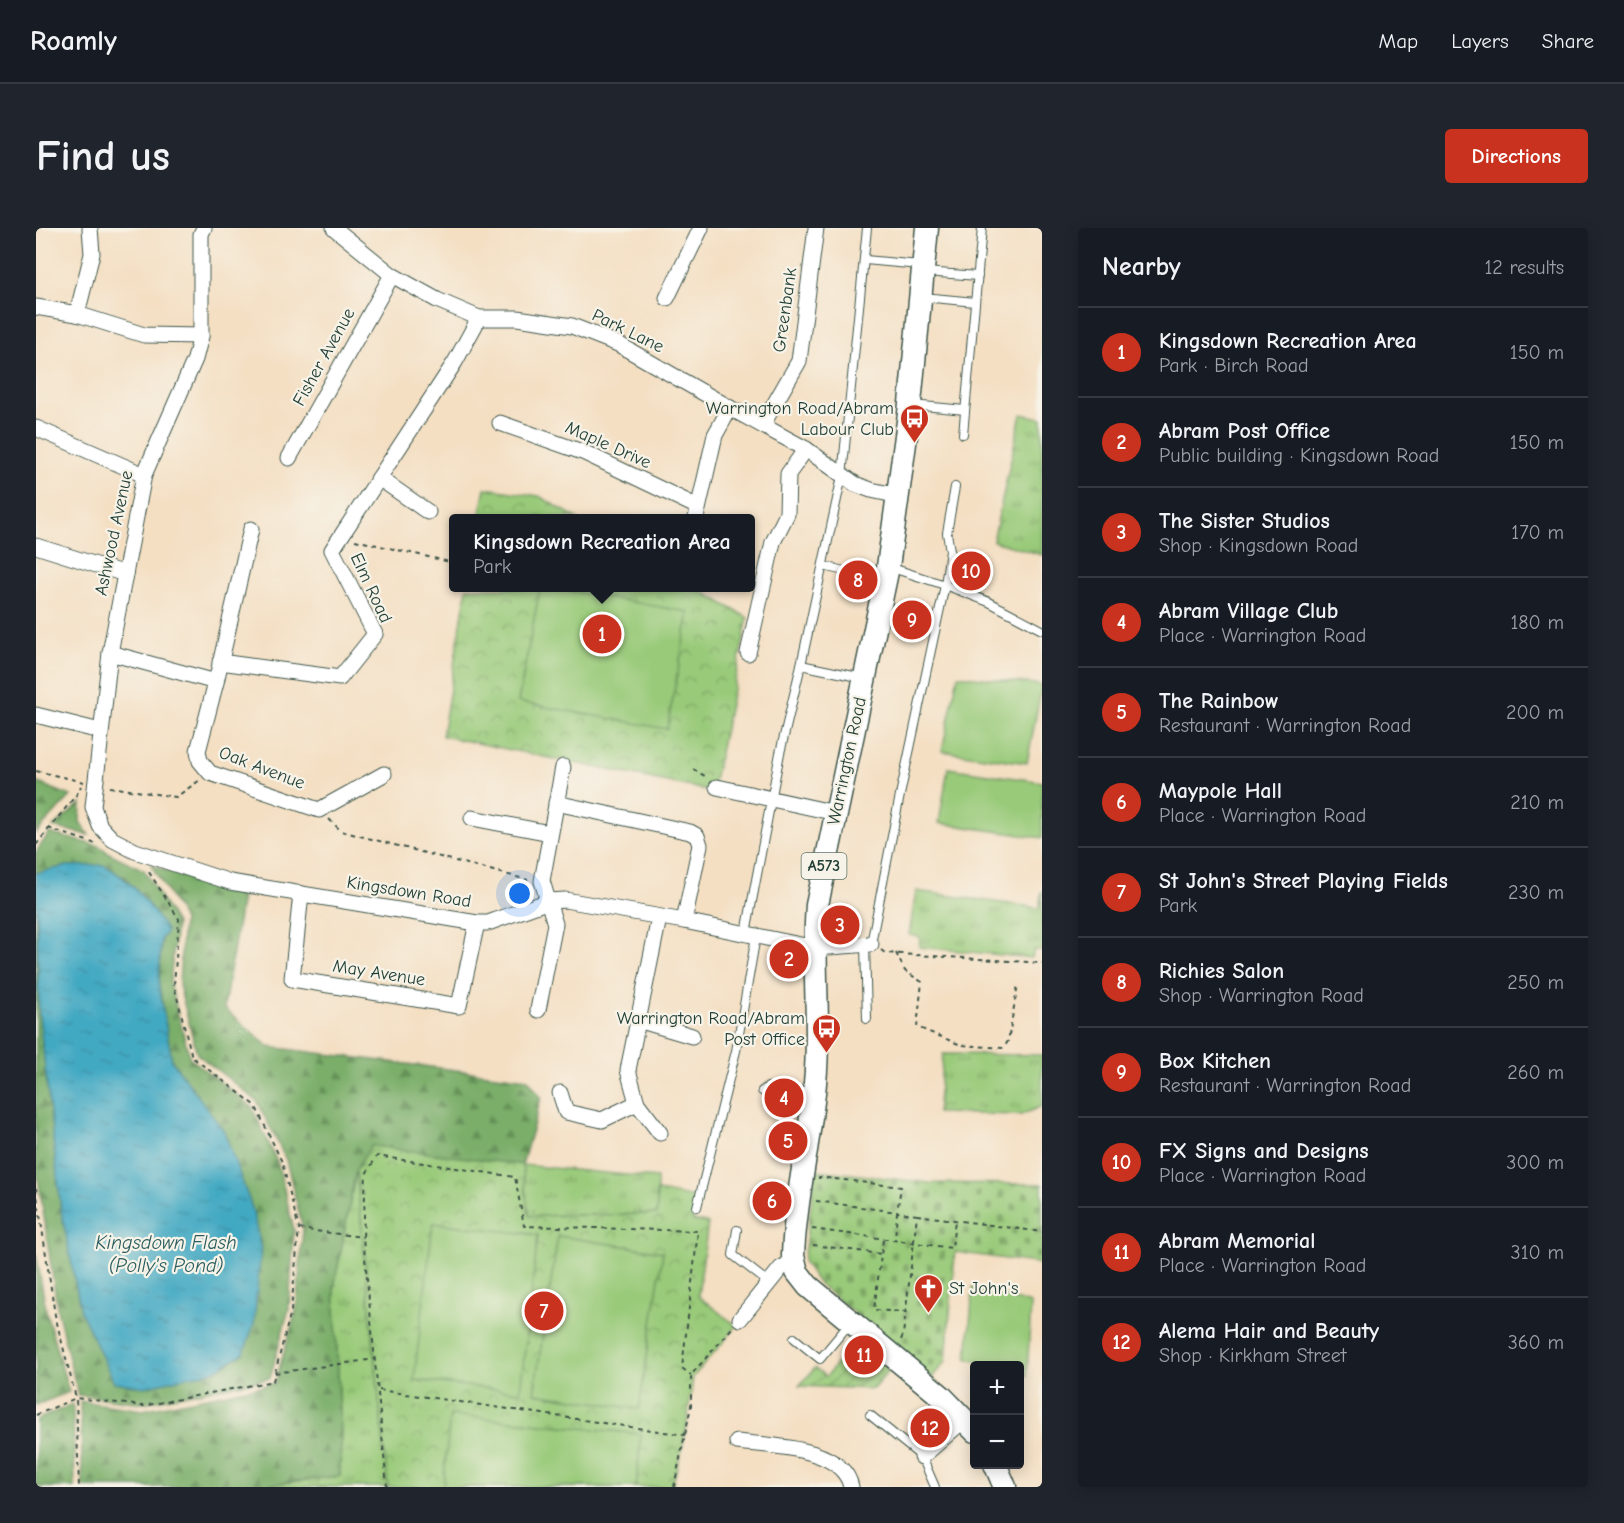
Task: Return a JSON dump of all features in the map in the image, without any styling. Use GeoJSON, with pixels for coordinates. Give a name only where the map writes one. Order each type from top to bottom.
{"type":"FeatureCollection","features":[{"type":"Feature","properties":{"kind":"main road","name":"Warrington Road"},"geometry":{"type":"LineString","coordinates":[[794,1262],[794,1242],[814,1094],[818,1023],[815,948],[819,890],[886,573],[899,496],[927,228]]}},
{"type":"Feature","properties":{"kind":"main road"},"geometry":{"type":"LineString","coordinates":[[794,1262],[803,1281],[941,1396],[970,1425]]}},
{"type":"Feature","properties":{"kind":"main road"},"geometry":{"type":"LineString","coordinates":[[997,1469],[1005,1487]]}},
{"type":"Feature","properties":{"kind":"street"},"geometry":{"type":"LineString","coordinates":[[77,314],[92,254],[90,228]]}},
{"type":"Feature","properties":{"kind":"street","name":"Ashwood Avenue"},"geometry":{"type":"LineString","coordinates":[[96,784],[110,653],[144,475],[195,359],[201,336],[201,234],[204,228]]}},
{"type":"Feature","properties":{"kind":"street","name":"Park Lane"},"geometry":{"type":"LineString","coordinates":[[334,228],[392,275],[437,300],[479,318],[517,318],[572,326],[618,344],[806,449],[842,476],[871,490],[899,496]]}},
{"type":"Feature","properties":{"kind":"street"},"geometry":{"type":"LineString","coordinates":[[667,298],[701,228]]}},
{"type":"Feature","properties":{"kind":"street","name":"Greenbank"},"geometry":{"type":"LineString","coordinates":[[763,424],[799,361],[816,228]]}},
{"type":"Feature","properties":{"kind":"street","name":"Fisher Avenue"},"geometry":{"type":"LineString","coordinates":[[289,458],[392,275]]}},
{"type":"Feature","properties":{"kind":"street"},"geometry":{"type":"LineString","coordinates":[[36,307],[77,314],[144,335],[201,336]]}},
{"type":"Feature","properties":{"kind":"street","name":"Elm Road"},"geometry":{"type":"LineString","coordinates":[[220,662],[340,678],[375,634],[332,550],[455,362],[479,318]]}},
{"type":"Feature","properties":{"kind":"street"},"geometry":{"type":"LineString","coordinates":[[697,513],[715,435],[730,408]]}},
{"type":"Feature","properties":{"kind":"street","name":"Maple Drive"},"geometry":{"type":"LineString","coordinates":[[500,423],[585,453],[697,513]]}},
{"type":"Feature","properties":{"kind":"street"},"geometry":{"type":"LineString","coordinates":[[36,428],[144,475]]}},
{"type":"Feature","properties":{"kind":"street"},"geometry":{"type":"LineString","coordinates":[[748,653],[773,542],[786,514],[788,474],[806,449]]}},
{"type":"Feature","properties":{"kind":"street"},"geometry":{"type":"LineString","coordinates":[[379,478],[428,512]]}},
{"type":"Feature","properties":{"kind":"street","name":"Oak Avenue"},"geometry":{"type":"LineString","coordinates":[[251,529],[198,750],[200,761],[210,773],[319,810],[384,774]]}},
{"type":"Feature","properties":{"kind":"street"},"geometry":{"type":"LineString","coordinates":[[36,546],[125,574]]}},
{"type":"Feature","properties":{"kind":"street"},"geometry":{"type":"LineString","coordinates":[[110,653],[216,682]]}},
{"type":"Feature","properties":{"kind":"street"},"geometry":{"type":"LineString","coordinates":[[36,715],[100,731]]}},
{"type":"Feature","properties":{"kind":"street"},"geometry":{"type":"LineString","coordinates":[[538,1010],[555,924],[542,884],[563,767]]}},
{"type":"Feature","properties":{"kind":"street","name":"Kingsdown Road"},"geometry":{"type":"LineString","coordinates":[[96,784],[93,807],[99,826],[112,839],[128,848],[230,882],[477,923],[488,923],[549,901],[566,900],[815,948],[868,944]]}},
{"type":"Feature","properties":{"kind":"street"},"geometry":{"type":"LineString","coordinates":[[717,787],[836,813]]}},
{"type":"Feature","properties":{"kind":"street"},"geometry":{"type":"LineString","coordinates":[[556,803],[690,832],[697,837],[700,845],[684,921]]}},
{"type":"Feature","properties":{"kind":"street"},"geometry":{"type":"LineString","coordinates":[[472,818],[550,833]]}},
{"type":"Feature","properties":{"kind":"street","name":"May Avenue"},"geometry":{"type":"LineString","coordinates":[[302,894],[292,979],[459,1006],[477,923]]}},
{"type":"Feature","properties":{"kind":"street"},"geometry":{"type":"LineString","coordinates":[[660,918],[628,1070],[637,1103],[660,1133]]}},
{"type":"Feature","properties":{"kind":"street"},"geometry":{"type":"LineString","coordinates":[[638,1020],[692,1036]]}},
{"type":"Feature","properties":{"kind":"street"},"geometry":{"type":"LineString","coordinates":[[560,1093],[566,1112],[602,1120],[637,1103]]}},
{"type":"Feature","properties":{"kind":"street"},"geometry":{"type":"LineString","coordinates":[[740,1319],[781,1268],[794,1262]]}},
{"type":"Feature","properties":{"kind":"street"},"geometry":{"type":"LineString","coordinates":[[922,1457],[970,1425]]}},
{"type":"Feature","properties":{"kind":"street"},"geometry":{"type":"LineString","coordinates":[[737,1442],[804,1450],[831,1460],[850,1480],[851,1487]]}},
{"type":"Feature","properties":{"kind":"lane"},"geometry":{"type":"LineString","coordinates":[[698,1207],[736,1051],[751,935],[780,753],[842,476],[867,228]]}},
{"type":"Feature","properties":{"kind":"lane"},"geometry":{"type":"LineString","coordinates":[[963,434],[982,228]]}},
{"type":"Feature","properties":{"kind":"lane"},"geometry":{"type":"LineString","coordinates":[[865,260],[978,276]]}},
{"type":"Feature","properties":{"kind":"lane"},"geometry":{"type":"LineString","coordinates":[[921,297],[975,302]]}},
{"type":"Feature","properties":{"kind":"lane"},"geometry":{"type":"LineString","coordinates":[[910,404],[965,410]]}},
{"type":"Feature","properties":{"kind":"lane"},"geometry":{"type":"LineString","coordinates":[[867,1019],[868,944],[945,585],[950,551],[947,533],[955,487]]}},
{"type":"Feature","properties":{"kind":"lane"},"geometry":{"type":"LineString","coordinates":[[823,566],[886,573],[945,585],[989,602],[1042,630]]}},
{"type":"Feature","properties":{"kind":"lane"},"geometry":{"type":"LineString","coordinates":[[801,665],[864,679]]}},
{"type":"Feature","properties":{"kind":"lane"},"geometry":{"type":"LineString","coordinates":[[762,1091],[768,1087],[814,1094]]}},
{"type":"Feature","properties":{"kind":"lane"},"geometry":{"type":"LineString","coordinates":[[737,1230],[733,1255],[769,1283]]}},
{"type":"Feature","properties":{"kind":"lane"},"geometry":{"type":"LineString","coordinates":[[794,1338],[820,1359],[850,1322]]}},
{"type":"Feature","properties":{"kind":"lane"},"geometry":{"type":"LineString","coordinates":[[870,1415],[922,1457],[935,1487]]}},
{"type":"Feature","properties":{"kind":"path"},"geometry":{"type":"LineString","coordinates":[[341,536],[449,563]]}},
{"type":"Feature","properties":{"kind":"path"},"geometry":{"type":"LineString","coordinates":[[693,769],[711,780],[717,787]]}},
{"type":"Feature","properties":{"kind":"path"},"geometry":{"type":"LineString","coordinates":[[36,771],[96,784],[176,797],[210,773]]}},
{"type":"Feature","properties":{"kind":"path"},"geometry":{"type":"LineString","coordinates":[[36,845],[81,786],[96,784]]}},
{"type":"Feature","properties":{"kind":"path"},"geometry":{"type":"LineString","coordinates":[[319,810],[341,831],[542,884]]}},
{"type":"Feature","properties":{"kind":"path"},"geometry":{"type":"LineString","coordinates":[[48,828],[104,847]]}},
{"type":"Feature","properties":{"kind":"path"},"geometry":{"type":"LineString","coordinates":[[36,1415],[76,1398],[143,1406],[273,1381],[291,1311],[299,1229],[282,1162],[255,1105],[192,1057],[174,985],[179,919],[147,868]]}},
{"type":"Feature","properties":{"kind":"path"},"geometry":{"type":"LineString","coordinates":[[868,944],[885,953],[1042,963]]}},
{"type":"Feature","properties":{"kind":"path"},"geometry":{"type":"LineString","coordinates":[[896,953],[904,971],[922,982],[917,1028],[961,1045],[1004,1048],[1008,1041],[1018,984]]}},
{"type":"Feature","properties":{"kind":"path"},"geometry":{"type":"LineString","coordinates":[[387,1487],[363,1237],[366,1174],[377,1156],[515,1176],[524,1226],[698,1231],[682,1368],[691,1375]]}},
{"type":"Feature","properties":{"kind":"path"},"geometry":{"type":"LineString","coordinates":[[818,1189],[819,1177],[901,1187],[895,1240]]}},
{"type":"Feature","properties":{"kind":"path"},"geometry":{"type":"LineString","coordinates":[[36,1188],[55,1315],[76,1398],[79,1487]]}},
{"type":"Feature","properties":{"kind":"path"},"geometry":{"type":"LineString","coordinates":[[815,1210],[816,1201],[1042,1232]]}},
{"type":"Feature","properties":{"kind":"path"},"geometry":{"type":"LineString","coordinates":[[893,1357],[903,1335],[917,1215]]}},
{"type":"Feature","properties":{"kind":"path"},"geometry":{"type":"LineString","coordinates":[[813,1220],[812,1229],[952,1248],[955,1220]]}},
{"type":"Feature","properties":{"kind":"path"},"geometry":{"type":"LineString","coordinates":[[299,1229],[363,1237]]}},
{"type":"Feature","properties":{"kind":"path"},"geometry":{"type":"LineString","coordinates":[[883,1239],[874,1310],[906,1312]]}},
{"type":"Feature","properties":{"kind":"path"},"geometry":{"type":"LineString","coordinates":[[813,1245],[881,1254]]}},
{"type":"Feature","properties":{"kind":"path"},"geometry":{"type":"LineString","coordinates":[[674,1487],[691,1406],[691,1375],[740,1319]]}},
{"type":"Feature","properties":{"kind":"path"},"geometry":{"type":"LineString","coordinates":[[275,1372],[375,1359]]}},
{"type":"Feature","properties":{"kind":"path"},"geometry":{"type":"LineString","coordinates":[[378,1390],[685,1435]]}},
{"type":"Feature","properties":{"kind":"green space"},"geometry":{"type":"Polygon","coordinates":[[[1021,414],[1042,418],[1042,555],[993,541],[1021,414]]]}},
{"type":"Feature","properties":{"kind":"green space"},"geometry":{"type":"Polygon","coordinates":[[[485,488],[539,496],[570,514],[480,514],[485,488]]]}},
{"type":"Feature","properties":{"kind":"green space"},"geometry":{"type":"Polygon","coordinates":[[[466,592],[703,592],[748,618],[712,791],[442,736],[466,592]]]}},
{"type":"Feature","properties":{"kind":"green space"},"geometry":{"type":"Polygon","coordinates":[[[539,592],[576,592],[689,612],[667,729],[518,702],[539,592]]]}},
{"type":"Feature","properties":{"kind":"green space"},"geometry":{"type":"Polygon","coordinates":[[[958,675],[1042,685],[1027,763],[942,751],[958,675]]]}},
{"type":"Feature","properties":{"kind":"green space"},"geometry":{"type":"Polygon","coordinates":[[[948,768],[1042,782],[1042,838],[939,823],[948,768]]]}},
{"type":"Feature","properties":{"kind":"green space"},"geometry":{"type":"Polygon","coordinates":[[[36,782],[71,796],[36,833],[36,782]]]}},
{"type":"Feature","properties":{"kind":"green space"},"geometry":{"type":"Polygon","coordinates":[[[81,803],[80,822],[89,835],[53,827],[81,803]]]}},
{"type":"Feature","properties":{"kind":"green space"},"geometry":{"type":"Polygon","coordinates":[[[49,833],[99,846],[144,870],[176,924],[170,984],[190,1058],[252,1107],[278,1164],[294,1230],[289,1309],[270,1378],[143,1403],[78,1395],[58,1313],[36,1164],[36,909],[39,1014],[61,1210],[81,1312],[114,1381],[144,1386],[214,1371],[244,1353],[261,1249],[252,1208],[224,1132],[172,1061],[159,986],[161,939],[167,931],[123,876],[67,866],[36,873],[36,852],[49,833]]]}},
{"type":"Feature","properties":{"kind":"green space"},"geometry":{"type":"Polygon","coordinates":[[[151,865],[242,897],[224,1008],[269,1047],[528,1079],[541,1098],[522,1165],[371,1146],[356,1170],[334,1287],[341,1435],[340,1476],[247,1487],[83,1487],[80,1401],[143,1410],[275,1383],[296,1311],[303,1229],[286,1160],[257,1101],[197,1054],[179,985],[183,918],[151,865]]]}},
{"type":"Feature","properties":{"kind":"green space"},"geometry":{"type":"Polygon","coordinates":[[[916,891],[1039,908],[1042,891],[1042,951],[1034,950],[1032,958],[919,947],[920,937],[909,935],[916,891]]]}},
{"type":"Feature","properties":{"kind":"green space"},"geometry":{"type":"Polygon","coordinates":[[[943,1054],[1042,1055],[1042,1106],[1021,1115],[937,1113],[943,1054]]]}},
{"type":"Feature","properties":{"kind":"green space"},"geometry":{"type":"Polygon","coordinates":[[[371,1146],[522,1165],[529,1216],[657,1214],[657,1191],[696,1198],[693,1221],[708,1223],[698,1296],[737,1326],[693,1377],[686,1432],[672,1487],[388,1487],[356,1170],[371,1146]]]}},
{"type":"Feature","properties":{"kind":"green space"},"geometry":{"type":"Polygon","coordinates":[[[522,1165],[657,1178],[657,1214],[528,1216],[522,1165]]]}},
{"type":"Feature","properties":{"kind":"green space"},"geometry":{"type":"Polygon","coordinates":[[[356,1170],[388,1487],[247,1487],[340,1476],[341,1435],[334,1287],[356,1170]]]}},
{"type":"Feature","properties":{"kind":"green space"},"geometry":{"type":"Polygon","coordinates":[[[816,1170],[930,1183],[1042,1184],[1042,1264],[955,1252],[946,1361],[932,1378],[818,1283],[803,1261],[816,1170]]]}},
{"type":"Feature","properties":{"kind":"green space"},"geometry":{"type":"Polygon","coordinates":[[[433,1223],[538,1235],[520,1392],[414,1380],[433,1223]]]}},
{"type":"Feature","properties":{"kind":"green space"},"geometry":{"type":"Polygon","coordinates":[[[558,1236],[663,1252],[639,1409],[534,1393],[558,1236]]]}},
{"type":"Feature","properties":{"kind":"green space"},"geometry":{"type":"Polygon","coordinates":[[[36,1253],[47,1315],[69,1392],[36,1405],[36,1253]]]}},
{"type":"Feature","properties":{"kind":"green space"},"geometry":{"type":"Polygon","coordinates":[[[973,1287],[1031,1304],[1027,1376],[1024,1375],[1024,1361],[967,1359],[973,1287]]]}},
{"type":"Feature","properties":{"kind":"green space"},"geometry":{"type":"Polygon","coordinates":[[[856,1339],[890,1369],[873,1389],[799,1386],[815,1368],[826,1377],[856,1339]]]}},
{"type":"Feature","properties":{"kind":"green space"},"geometry":{"type":"Polygon","coordinates":[[[73,1404],[75,1487],[36,1487],[36,1420],[73,1404]]]}},
{"type":"Feature","properties":{"kind":"green space"},"geometry":{"type":"Polygon","coordinates":[[[450,1415],[641,1434],[636,1487],[443,1487],[450,1415]]]}},
{"type":"Feature","properties":{"kind":"water","name":"Kingsdown Flash (Polly's Pond)"},"geometry":{"type":"Polygon","coordinates":[[[104,865],[133,886],[167,931],[161,939],[159,986],[172,1061],[224,1131],[252,1208],[261,1249],[254,1324],[244,1353],[214,1371],[144,1387],[114,1382],[81,1312],[61,1210],[39,1014],[36,873],[67,866],[104,865]]]}},
{"type":"Feature","properties":{"kind":"place","name":"Warrington Road/Abram Labour Club"},"geometry":{"type":"Point","coordinates":[915,444]}},
{"type":"Feature","properties":{"kind":"place","name":"FX Signs and Designs"},"geometry":{"type":"Point","coordinates":[971,571]}},
{"type":"Feature","properties":{"kind":"place","name":"Richies Salon"},"geometry":{"type":"Point","coordinates":[858,580]}},
{"type":"Feature","properties":{"kind":"place","name":"Box Kitchen"},"geometry":{"type":"Point","coordinates":[912,620]}},
{"type":"Feature","properties":{"kind":"place","name":"Kingsdown Recreation Area"},"geometry":{"type":"Point","coordinates":[602,634]}},
{"type":"Feature","properties":{"kind":"place","name":"The Sister Studios"},"geometry":{"type":"Point","coordinates":[840,925]}},
{"type":"Feature","properties":{"kind":"place","name":"Abram Post Office"},"geometry":{"type":"Point","coordinates":[789,959]}},
{"type":"Feature","properties":{"kind":"place","name":"Warrington Road/Abram Post Office"},"geometry":{"type":"Point","coordinates":[826,1054]}},
{"type":"Feature","properties":{"kind":"place","name":"Abram Village Club"},"geometry":{"type":"Point","coordinates":[784,1098]}},
{"type":"Feature","properties":{"kind":"place","name":"The Rainbow"},"geometry":{"type":"Point","coordinates":[788,1141]}},
{"type":"Feature","properties":{"kind":"place","name":"Maypole Hall"},"geometry":{"type":"Point","coordinates":[772,1201]}},
{"type":"Feature","properties":{"kind":"place","name":"St John's Street Playing Fields"},"geometry":{"type":"Point","coordinates":[544,1311]}},
{"type":"Feature","properties":{"kind":"place","name":"St John's"},"geometry":{"type":"Point","coordinates":[928,1314]}},
{"type":"Feature","properties":{"kind":"place","name":"Abram Memorial"},"geometry":{"type":"Point","coordinates":[864,1355]}},
{"type":"Feature","properties":{"kind":"place","name":"Alema Hair and Beauty"},"geometry":{"type":"Point","coordinates":[930,1428]}}]}
